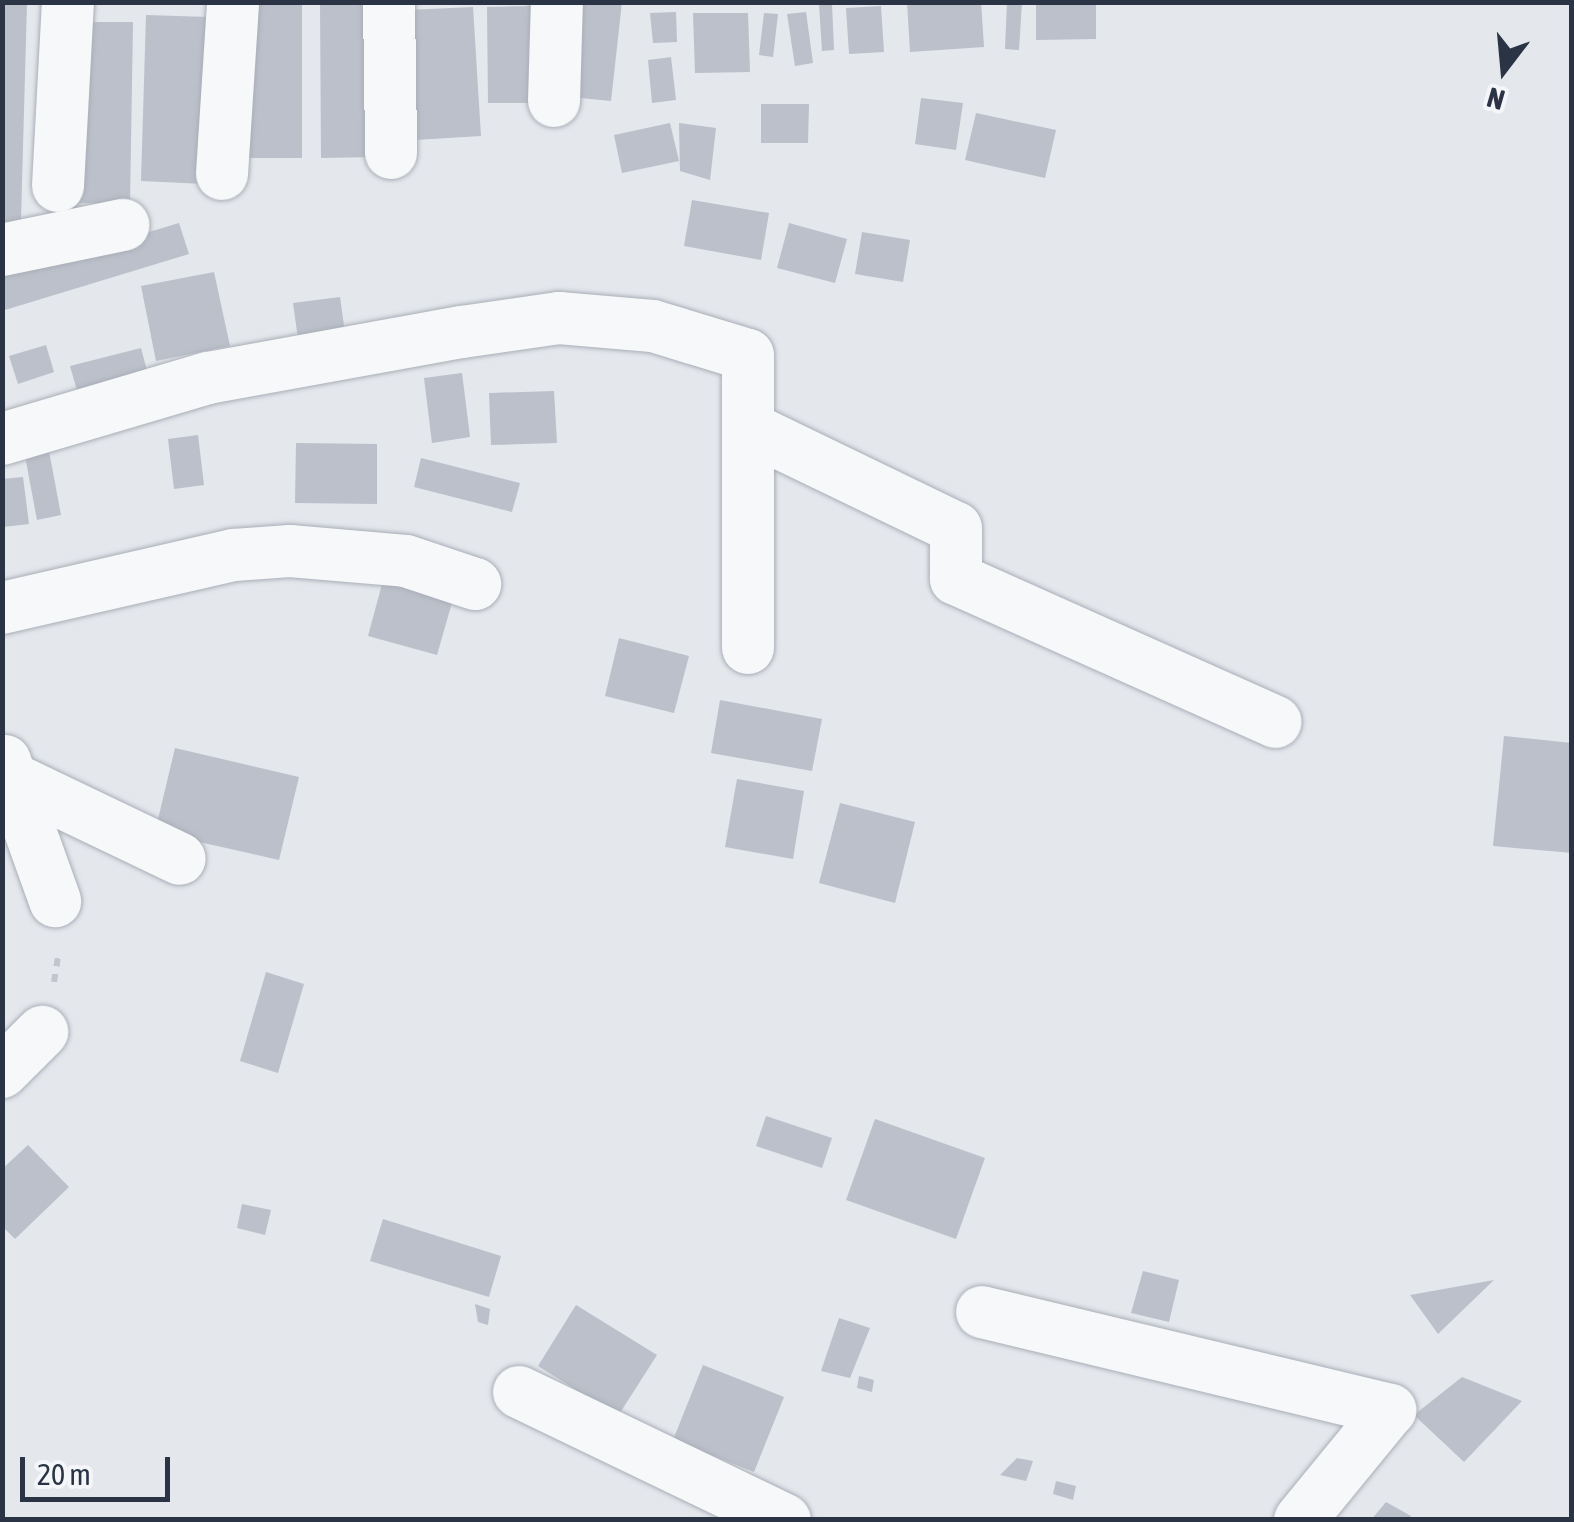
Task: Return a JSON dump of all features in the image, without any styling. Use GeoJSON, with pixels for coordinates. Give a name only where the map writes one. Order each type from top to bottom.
{"type":"FeatureCollection","features":[{"type":"Feature","properties":{"kind":"street"},"geometry":{"type":"LineString","coordinates":[[58,186],[68,2]]}},
{"type":"Feature","properties":{"kind":"street"},"geometry":{"type":"LineString","coordinates":[[222,174],[233,2]]}},
{"type":"Feature","properties":{"kind":"street"},"geometry":{"type":"LineString","coordinates":[[389,2],[390,154]]}},
{"type":"Feature","properties":{"kind":"street"},"geometry":{"type":"LineString","coordinates":[[554,101],[557,2]]}},
{"type":"Feature","properties":{"kind":"street"},"geometry":{"type":"LineString","coordinates":[[2,250],[123,225]]}},
{"type":"Feature","properties":{"kind":"street"},"geometry":{"type":"LineString","coordinates":[[2,439],[208,378],[558,318],[652,326],[748,356],[753,430],[748,648]]}},
{"type":"Feature","properties":{"kind":"street"},"geometry":{"type":"LineString","coordinates":[[753,430],[956,528],[956,579],[1276,722]]}},
{"type":"Feature","properties":{"kind":"street"},"geometry":{"type":"LineString","coordinates":[[2,608],[234,554],[290,551],[406,562],[475,584]]}},
{"type":"Feature","properties":{"kind":"street"},"geometry":{"type":"LineString","coordinates":[[6,766],[180,860]]}},
{"type":"Feature","properties":{"kind":"street"},"geometry":{"type":"LineString","coordinates":[[6,766],[55,901]]}},
{"type":"Feature","properties":{"kind":"street"},"geometry":{"type":"LineString","coordinates":[[2,1072],[42,1032]]}},
{"type":"Feature","properties":{"kind":"street"},"geometry":{"type":"LineString","coordinates":[[982,1312],[1390,1410],[1300,1520]]}},
{"type":"Feature","properties":{"kind":"street"},"geometry":{"type":"LineString","coordinates":[[519,1392],[784,1520]]}},
{"type":"Feature","properties":{"kind":"path"},"geometry":{"type":"LineString","coordinates":[[42,1032],[59,958],[55,901]]}},
{"type":"Feature","properties":{"kind":"building"},"geometry":{"type":"Polygon","coordinates":[[[2,2],[27,2],[21,219],[2,224],[2,2]]]}},
{"type":"Feature","properties":{"kind":"building"},"geometry":{"type":"Polygon","coordinates":[[[245,2],[302,2],[302,158],[245,158],[245,2]]]}},
{"type":"Feature","properties":{"kind":"building"},"geometry":{"type":"Polygon","coordinates":[[[320,2],[377,2],[378,157],[321,158],[320,2]]]}},
{"type":"Feature","properties":{"kind":"building"},"geometry":{"type":"Polygon","coordinates":[[[581,2],[622,2],[611,101],[570,97],[581,2]]]}},
{"type":"Feature","properties":{"kind":"building"},"geometry":{"type":"Polygon","coordinates":[[[907,2],[981,2],[984,47],[910,52],[907,2]]]}},
{"type":"Feature","properties":{"kind":"building"},"geometry":{"type":"Polygon","coordinates":[[[1007,2],[1022,2],[1019,50],[1005,49],[1007,2]]]}},
{"type":"Feature","properties":{"kind":"building"},"geometry":{"type":"Polygon","coordinates":[[[1036,2],[1096,2],[1096,39],[1036,40],[1036,2]]]}},
{"type":"Feature","properties":{"kind":"building"},"geometry":{"type":"Polygon","coordinates":[[[819,4],[832,4],[834,50],[822,51],[819,4]]]}},
{"type":"Feature","properties":{"kind":"building"},"geometry":{"type":"Polygon","coordinates":[[[531,6],[531,103],[488,103],[487,7],[531,6]]]}},
{"type":"Feature","properties":{"kind":"building"},"geometry":{"type":"Polygon","coordinates":[[[881,6],[884,52],[849,54],[846,8],[881,6]]]}},
{"type":"Feature","properties":{"kind":"building"},"geometry":{"type":"Polygon","coordinates":[[[473,7],[481,136],[415,140],[407,10],[473,7]]]}},
{"type":"Feature","properties":{"kind":"building"},"geometry":{"type":"Polygon","coordinates":[[[676,12],[677,42],[653,43],[650,13],[676,12]]]}},
{"type":"Feature","properties":{"kind":"building"},"geometry":{"type":"Polygon","coordinates":[[[806,12],[813,63],[795,66],[787,14],[806,12]]]}},
{"type":"Feature","properties":{"kind":"building"},"geometry":{"type":"Polygon","coordinates":[[[693,13],[748,13],[750,72],[695,73],[693,13]]]}},
{"type":"Feature","properties":{"kind":"building"},"geometry":{"type":"Polygon","coordinates":[[[764,13],[778,14],[773,57],[759,55],[764,13]]]}},
{"type":"Feature","properties":{"kind":"building"},"geometry":{"type":"Polygon","coordinates":[[[146,15],[209,17],[204,184],[141,181],[146,15]]]}},
{"type":"Feature","properties":{"kind":"building"},"geometry":{"type":"Polygon","coordinates":[[[79,22],[133,22],[130,204],[76,203],[79,22]]]}},
{"type":"Feature","properties":{"kind":"building"},"geometry":{"type":"Polygon","coordinates":[[[671,57],[676,100],[652,103],[648,60],[671,57]]]}},
{"type":"Feature","properties":{"kind":"building"},"geometry":{"type":"Polygon","coordinates":[[[921,98],[963,103],[956,150],[915,144],[921,98]]]}},
{"type":"Feature","properties":{"kind":"building"},"geometry":{"type":"Polygon","coordinates":[[[761,104],[809,104],[808,143],[761,143],[761,104]]]}},
{"type":"Feature","properties":{"kind":"building"},"geometry":{"type":"Polygon","coordinates":[[[976,113],[1056,130],[1045,178],[965,160],[976,113]]]}},
{"type":"Feature","properties":{"kind":"building"},"geometry":{"type":"Polygon","coordinates":[[[670,123],[679,161],[622,173],[614,135],[670,123]]]}},
{"type":"Feature","properties":{"kind":"building"},"geometry":{"type":"Polygon","coordinates":[[[679,123],[716,128],[710,180],[680,171],[679,123]]]}},
{"type":"Feature","properties":{"kind":"building"},"geometry":{"type":"Polygon","coordinates":[[[692,200],[769,213],[761,260],[684,246],[692,200]]]}},
{"type":"Feature","properties":{"kind":"building"},"geometry":{"type":"Polygon","coordinates":[[[179,223],[189,254],[5,310],[2,276],[179,223]]]}},
{"type":"Feature","properties":{"kind":"building"},"geometry":{"type":"Polygon","coordinates":[[[789,223],[847,239],[835,283],[777,268],[789,223]]]}},
{"type":"Feature","properties":{"kind":"building"},"geometry":{"type":"Polygon","coordinates":[[[862,232],[910,240],[903,282],[855,274],[862,232]]]}},
{"type":"Feature","properties":{"kind":"building"},"geometry":{"type":"Polygon","coordinates":[[[214,272],[230,346],[156,361],[141,286],[214,272]]]}},
{"type":"Feature","properties":{"kind":"building"},"geometry":{"type":"Polygon","coordinates":[[[340,297],[346,340],[299,346],[293,303],[340,297]]]}},
{"type":"Feature","properties":{"kind":"building"},"geometry":{"type":"Polygon","coordinates":[[[46,345],[54,372],[18,384],[9,356],[46,345]]]}},
{"type":"Feature","properties":{"kind":"building"},"geometry":{"type":"Polygon","coordinates":[[[141,348],[150,382],[80,401],[70,366],[141,348]]]}},
{"type":"Feature","properties":{"kind":"building"},"geometry":{"type":"Polygon","coordinates":[[[462,373],[470,437],[432,443],[424,378],[462,373]]]}},
{"type":"Feature","properties":{"kind":"building"},"geometry":{"type":"Polygon","coordinates":[[[554,391],[557,443],[491,445],[489,393],[554,391]]]}},
{"type":"Feature","properties":{"kind":"building"},"geometry":{"type":"Polygon","coordinates":[[[198,435],[204,485],[174,489],[168,439],[198,435]]]}},
{"type":"Feature","properties":{"kind":"building"},"geometry":{"type":"Polygon","coordinates":[[[296,443],[377,444],[377,504],[295,503],[296,443]]]}},
{"type":"Feature","properties":{"kind":"building"},"geometry":{"type":"Polygon","coordinates":[[[49,451],[61,515],[37,520],[25,456],[49,451]]]}},
{"type":"Feature","properties":{"kind":"building"},"geometry":{"type":"Polygon","coordinates":[[[421,458],[520,483],[512,512],[414,487],[421,458]]]}},
{"type":"Feature","properties":{"kind":"building"},"geometry":{"type":"Polygon","coordinates":[[[23,477],[29,524],[3,527],[2,479],[23,477]]]}},
{"type":"Feature","properties":{"kind":"building"},"geometry":{"type":"Polygon","coordinates":[[[385,573],[455,592],[437,655],[368,636],[385,573]]]}},
{"type":"Feature","properties":{"kind":"building"},"geometry":{"type":"Polygon","coordinates":[[[619,638],[689,656],[674,713],[605,696],[619,638]]]}},
{"type":"Feature","properties":{"kind":"building"},"geometry":{"type":"Polygon","coordinates":[[[720,700],[822,719],[812,771],[711,753],[720,700]]]}},
{"type":"Feature","properties":{"kind":"building"},"geometry":{"type":"Polygon","coordinates":[[[1504,736],[1572,743],[1572,853],[1493,846],[1504,736]]]}},
{"type":"Feature","properties":{"kind":"building"},"geometry":{"type":"Polygon","coordinates":[[[175,748],[299,777],[279,860],[155,832],[175,748]]]}},
{"type":"Feature","properties":{"kind":"building"},"geometry":{"type":"Polygon","coordinates":[[[737,779],[804,791],[793,859],[725,847],[737,779]]]}},
{"type":"Feature","properties":{"kind":"building"},"geometry":{"type":"Polygon","coordinates":[[[840,803],[915,822],[895,903],[819,883],[840,803]]]}},
{"type":"Feature","properties":{"kind":"building"},"geometry":{"type":"Polygon","coordinates":[[[266,972],[304,984],[278,1073],[240,1061],[266,972]]]}},
{"type":"Feature","properties":{"kind":"building"},"geometry":{"type":"Polygon","coordinates":[[[766,1116],[832,1138],[822,1168],[756,1146],[766,1116]]]}},
{"type":"Feature","properties":{"kind":"building"},"geometry":{"type":"Polygon","coordinates":[[[875,1119],[985,1158],[956,1239],[846,1200],[875,1119]]]}},
{"type":"Feature","properties":{"kind":"building"},"geometry":{"type":"Polygon","coordinates":[[[28,1145],[69,1187],[15,1239],[2,1226],[2,1169],[28,1145]]]}},
{"type":"Feature","properties":{"kind":"building"},"geometry":{"type":"Polygon","coordinates":[[[242,1204],[271,1210],[265,1235],[237,1228],[242,1204]]]}},
{"type":"Feature","properties":{"kind":"building"},"geometry":{"type":"Polygon","coordinates":[[[383,1219],[501,1256],[489,1297],[370,1261],[383,1219]]]}},
{"type":"Feature","properties":{"kind":"building"},"geometry":{"type":"Polygon","coordinates":[[[1143,1271],[1179,1280],[1169,1322],[1131,1313],[1143,1271]]]}},
{"type":"Feature","properties":{"kind":"building"},"geometry":{"type":"Polygon","coordinates":[[[1494,1280],[1438,1334],[1410,1295],[1494,1280]]]}},
{"type":"Feature","properties":{"kind":"building"},"geometry":{"type":"Polygon","coordinates":[[[475,1304],[490,1309],[488,1325],[478,1322],[475,1304]]]}},
{"type":"Feature","properties":{"kind":"building"},"geometry":{"type":"Polygon","coordinates":[[[576,1305],[657,1355],[618,1416],[538,1366],[576,1305]]]}},
{"type":"Feature","properties":{"kind":"building"},"geometry":{"type":"Polygon","coordinates":[[[839,1318],[870,1328],[850,1378],[821,1371],[839,1318]]]}},
{"type":"Feature","properties":{"kind":"building"},"geometry":{"type":"Polygon","coordinates":[[[703,1365],[784,1397],[754,1472],[673,1440],[703,1365]]]}},
{"type":"Feature","properties":{"kind":"building"},"geometry":{"type":"Polygon","coordinates":[[[859,1376],[874,1380],[872,1392],[857,1388],[859,1376]]]}},
{"type":"Feature","properties":{"kind":"building"},"geometry":{"type":"Polygon","coordinates":[[[1462,1377],[1522,1401],[1464,1462],[1414,1415],[1462,1377]]]}},
{"type":"Feature","properties":{"kind":"building"},"geometry":{"type":"Polygon","coordinates":[[[1017,1458],[1033,1461],[1026,1481],[1000,1475],[1017,1458]]]}},
{"type":"Feature","properties":{"kind":"building"},"geometry":{"type":"Polygon","coordinates":[[[1056,1481],[1076,1486],[1073,1500],[1053,1494],[1056,1481]]]}},
{"type":"Feature","properties":{"kind":"building"},"geometry":{"type":"Polygon","coordinates":[[[1386,1502],[1411,1516],[1409,1520],[1371,1520],[1386,1502]]]}}]}
